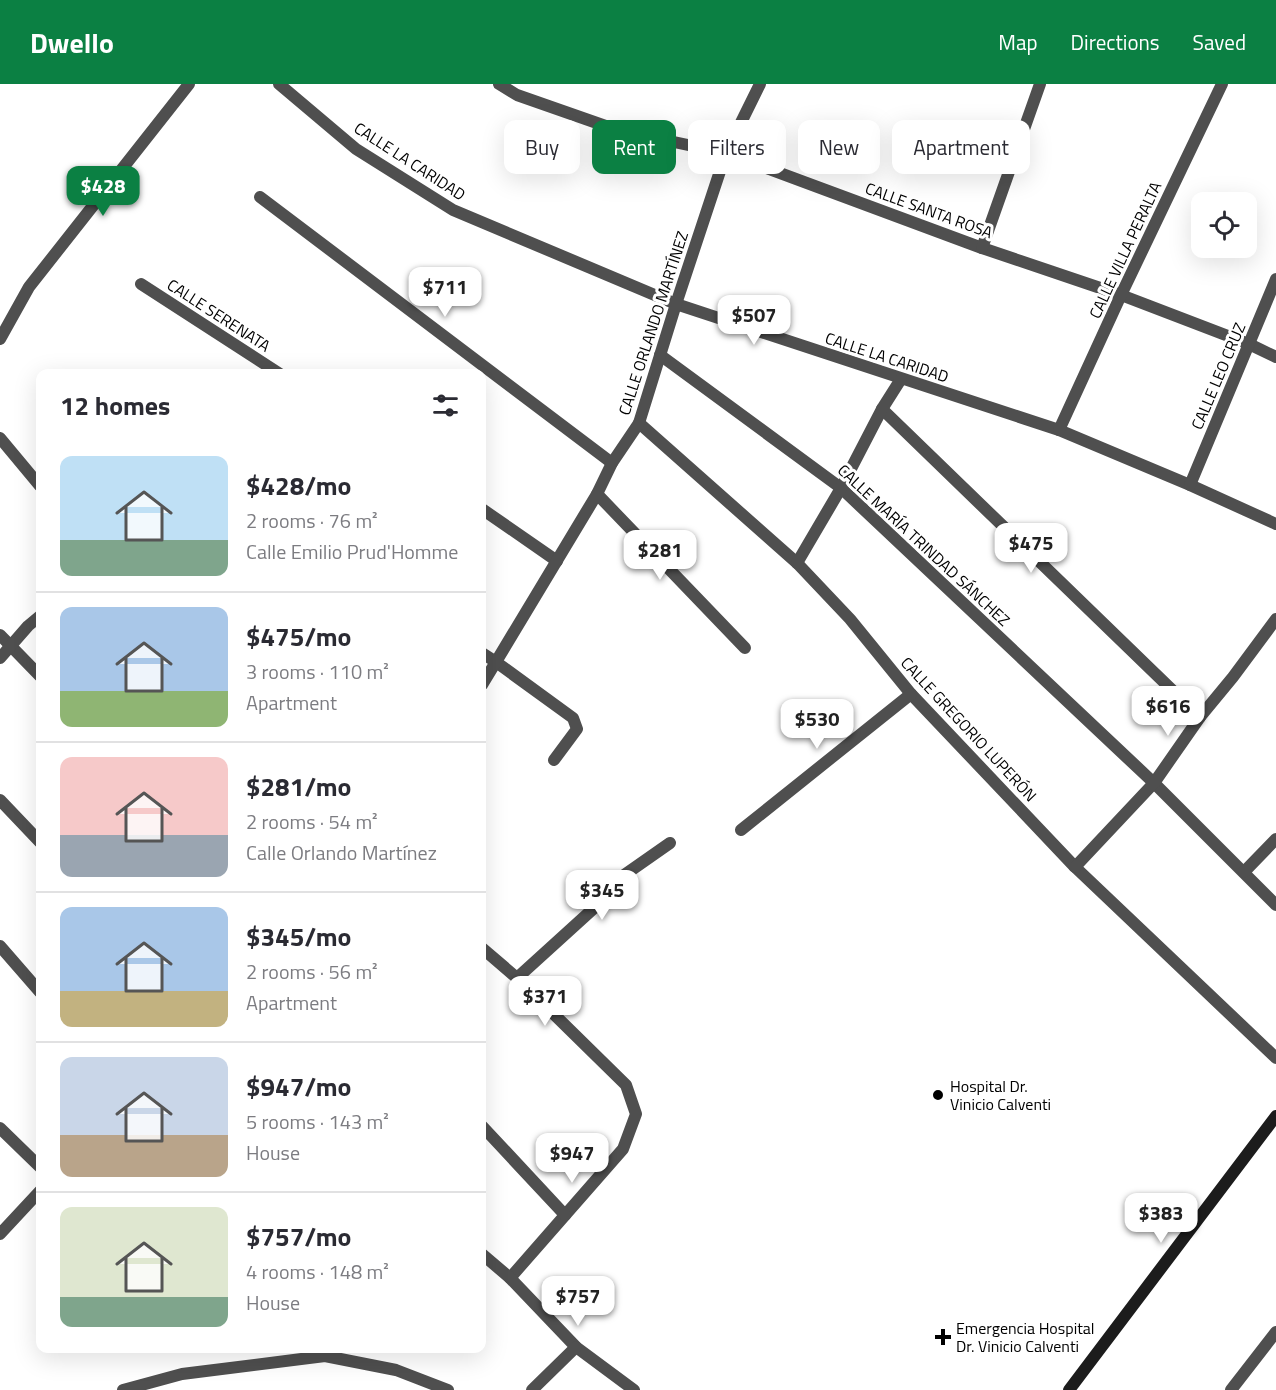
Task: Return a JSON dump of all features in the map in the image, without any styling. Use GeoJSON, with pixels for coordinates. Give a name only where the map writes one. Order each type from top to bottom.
{"type":"FeatureCollection","features":[{"type":"Feature","properties":{"kind":"main road"},"geometry":{"type":"LineString","coordinates":[[1069,1390],[1276,1116]]}},
{"type":"Feature","properties":{"kind":"street"},"geometry":{"type":"LineString","coordinates":[[0,339],[29,287],[189,84]]}},
{"type":"Feature","properties":{"kind":"street","name":"CALLE LA CARIDAD"},"geometry":{"type":"LineString","coordinates":[[279,84],[356,149],[453,210],[676,304],[1059,430],[1276,524]]}},
{"type":"Feature","properties":{"kind":"street","name":"CALLE SANTA ROSA"},"geometry":{"type":"LineString","coordinates":[[499,84],[517,94],[617,130],[688,145]]}},
{"type":"Feature","properties":{"kind":"street","name":"CALLE ORLANDO MARTÍNEZ"},"geometry":{"type":"LineString","coordinates":[[742,120],[760,84]]}},
{"type":"Feature","properties":{"kind":"street"},"geometry":{"type":"LineString","coordinates":[[982,248],[1040,84]]}},
{"type":"Feature","properties":{"kind":"street","name":"CALLE VILLA PERALTA"},"geometry":{"type":"LineString","coordinates":[[1059,430],[1222,84]]}},
{"type":"Feature","properties":{"kind":"street","name":"CALLE ORLANDO MARTÍNEZ"},"geometry":{"type":"LineString","coordinates":[[486,678],[597,494],[612,463],[639,423],[719,174]]}},
{"type":"Feature","properties":{"kind":"street","name":"CALLE SANTA ROSA"},"geometry":{"type":"LineString","coordinates":[[783,174],[982,248],[1121,295],[1249,344],[1276,357]]}},
{"type":"Feature","properties":{"kind":"street"},"geometry":{"type":"LineString","coordinates":[[260,197],[612,463]]}},
{"type":"Feature","properties":{"kind":"street","name":"CALLE LEO CRUZ"},"geometry":{"type":"LineString","coordinates":[[1190,485],[1276,279]]}},
{"type":"Feature","properties":{"kind":"street","name":"CALLE SERENATA"},"geometry":{"type":"LineString","coordinates":[[141,284],[272,369]]}},
{"type":"Feature","properties":{"kind":"street","name":"CALLE MARÍA TRINDAD SÁNCHEZ"},"geometry":{"type":"LineString","coordinates":[[660,355],[841,488],[1154,783],[1276,905]]}},
{"type":"Feature","properties":{"kind":"street"},"geometry":{"type":"LineString","coordinates":[[797,562],[901,379]]}},
{"type":"Feature","properties":{"kind":"street"},"geometry":{"type":"LineString","coordinates":[[882,409],[1200,717]]}},
{"type":"Feature","properties":{"kind":"street","name":"CALLE GREGORIO LUPERÓN"},"geometry":{"type":"LineString","coordinates":[[639,423],[797,562],[850,619],[911,694],[1075,867],[1276,1058]]}},
{"type":"Feature","properties":{"kind":"street"},"geometry":{"type":"LineString","coordinates":[[0,438],[36,481]]}},
{"type":"Feature","properties":{"kind":"street"},"geometry":{"type":"LineString","coordinates":[[597,494],[745,648]]}},
{"type":"Feature","properties":{"kind":"street"},"geometry":{"type":"LineString","coordinates":[[486,512],[557,561]]}},
{"type":"Feature","properties":{"kind":"street"},"geometry":{"type":"LineString","coordinates":[[0,658],[36,619]]}},
{"type":"Feature","properties":{"kind":"street"},"geometry":{"type":"LineString","coordinates":[[1075,867],[1154,783],[1200,717],[1276,619]]}},
{"type":"Feature","properties":{"kind":"street"},"geometry":{"type":"LineString","coordinates":[[0,635],[36,672]]}},
{"type":"Feature","properties":{"kind":"street"},"geometry":{"type":"LineString","coordinates":[[486,656],[573,718],[576,729],[554,760]]}},
{"type":"Feature","properties":{"kind":"street"},"geometry":{"type":"LineString","coordinates":[[741,830],[911,694]]}},
{"type":"Feature","properties":{"kind":"street"},"geometry":{"type":"LineString","coordinates":[[0,800],[36,838]]}},
{"type":"Feature","properties":{"kind":"street"},"geometry":{"type":"LineString","coordinates":[[1244,872],[1276,839]]}},
{"type":"Feature","properties":{"kind":"street"},"geometry":{"type":"LineString","coordinates":[[517,978],[604,899],[620,878],[670,843]]}},
{"type":"Feature","properties":{"kind":"street"},"geometry":{"type":"LineString","coordinates":[[0,946],[36,987]]}},
{"type":"Feature","properties":{"kind":"street"},"geometry":{"type":"LineString","coordinates":[[486,951],[517,978],[626,1085],[636,1114],[623,1149],[510,1278]]}},
{"type":"Feature","properties":{"kind":"street"},"geometry":{"type":"LineString","coordinates":[[0,1128],[36,1163]]}},
{"type":"Feature","properties":{"kind":"street"},"geometry":{"type":"LineString","coordinates":[[486,1130],[565,1215]]}},
{"type":"Feature","properties":{"kind":"street"},"geometry":{"type":"LineString","coordinates":[[0,1234],[36,1195]]}},
{"type":"Feature","properties":{"kind":"street"},"geometry":{"type":"LineString","coordinates":[[486,1257],[510,1278],[576,1347],[634,1390]]}},
{"type":"Feature","properties":{"kind":"street"},"geometry":{"type":"LineString","coordinates":[[1231,1390],[1276,1332]]}},
{"type":"Feature","properties":{"kind":"street"},"geometry":{"type":"LineString","coordinates":[[532,1390],[576,1347]]}},
{"type":"Feature","properties":{"kind":"street"},"geometry":{"type":"LineString","coordinates":[[123,1390],[182,1374],[325,1356],[396,1370],[448,1390]]}},
{"type":"Feature","properties":{"kind":"place","name":"Hospital Dr. Vinicio Calventi"},"geometry":{"type":"Point","coordinates":[938,1095]}},
{"type":"Feature","properties":{"kind":"place","name":"Emergencia Hospital Dr. Vinicio Calventi"},"geometry":{"type":"Point","coordinates":[943,1337]}}]}
